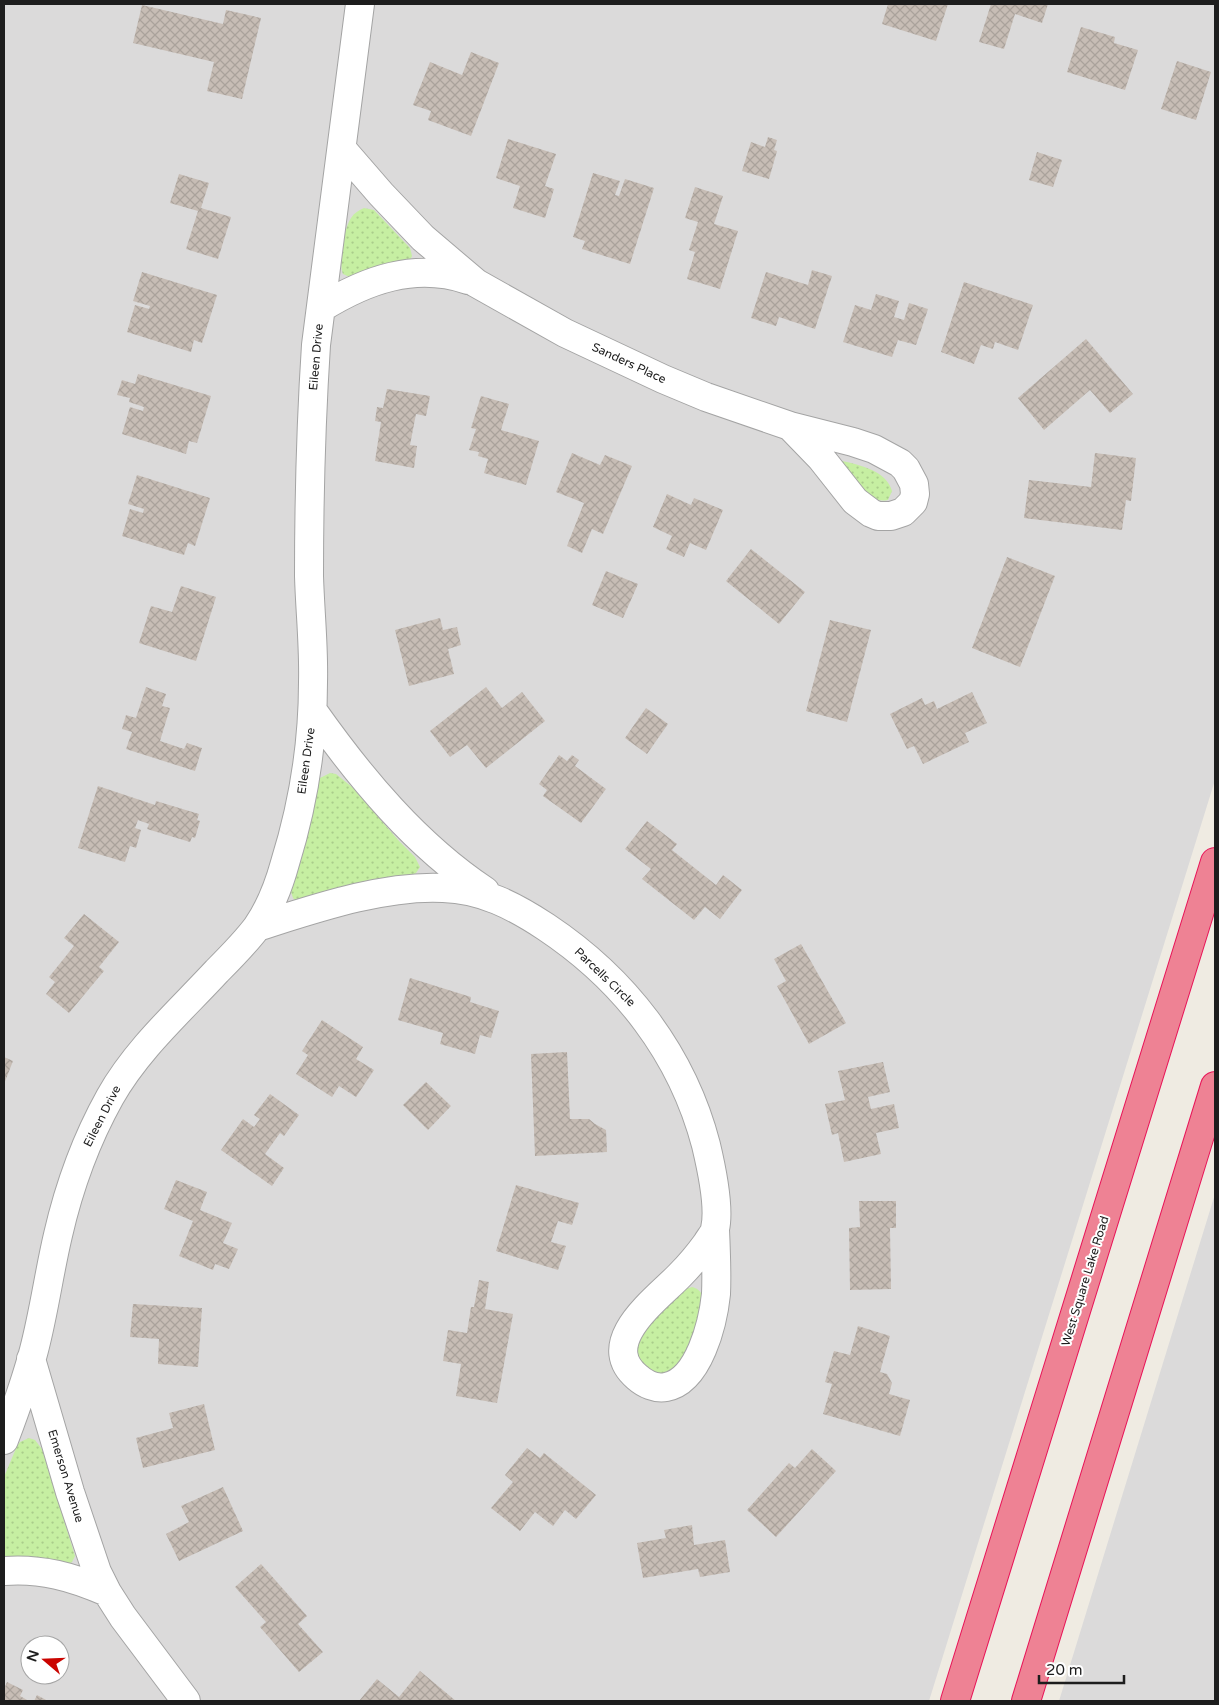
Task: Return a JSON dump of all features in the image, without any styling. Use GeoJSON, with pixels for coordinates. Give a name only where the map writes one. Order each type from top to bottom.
{"type":"FeatureCollection","features":[{"type":"Feature","properties":{"kind":"highway","name":"West Square Lake Road"},"geometry":{"type":"LineString","coordinates":[[955,1701],[1215,862]]}},
{"type":"Feature","properties":{"kind":"highway"},"geometry":{"type":"LineString","coordinates":[[1026,1701],[1215,1086]]}},
{"type":"Feature","properties":{"kind":"street","name":"Eileen Drive"},"geometry":{"type":"LineString","coordinates":[[4,1440],[24,1384],[58,1233],[86,1145],[122,1078],[144,1049],[257,927],[272,898],[290,847],[304,780],[313,711],[310,476],[316,345],[360,4]]}},
{"type":"Feature","properties":{"kind":"street","name":"Sanders Place"},"geometry":{"type":"LineString","coordinates":[[342,149],[418,233],[476,283],[565,333],[663,379],[706,397],[790,426]]}},
{"type":"Feature","properties":{"kind":"street","name":"Sanders Place"},"geometry":{"type":"LineString","coordinates":[[321,308],[360,286],[404,274],[421,272],[439,273],[476,283]]}},
{"type":"Feature","properties":{"kind":"street","name":"Parcells Circle"},"geometry":{"type":"LineString","coordinates":[[313,711],[348,759],[406,824],[445,862],[495,898],[527,915],[570,944],[615,983],[633,1003],[660,1039],[686,1087],[705,1143],[714,1194],[715,1230],[716,1296],[702,1352],[691,1372],[676,1384],[661,1388],[647,1384],[634,1375],[625,1361],[624,1341],[628,1331],[638,1316],[682,1274],[715,1230]]}},
{"type":"Feature","properties":{"kind":"street","name":"Parcells Circle"},"geometry":{"type":"LineString","coordinates":[[257,927],[340,903],[412,889],[446,888],[467,890],[495,898]]}},
{"type":"Feature","properties":{"kind":"street","name":"Emerson Avenue"},"geometry":{"type":"LineString","coordinates":[[31,1358],[73,1500],[97,1572],[107,1592],[142,1643],[186,1701]]}},
{"type":"Feature","properties":{"kind":"street"},"geometry":{"type":"LineString","coordinates":[[4,1571],[42,1572],[65,1576],[107,1592]]}},
{"type":"Feature","properties":{"kind":"shaded area"},"geometry":{"type":"Polygon","coordinates":[[[4,4],[1215,4],[1215,780],[929,1701],[4,1701],[4,4]]]}},
{"type":"Feature","properties":{"kind":"shaded area"},"geometry":{"type":"Polygon","coordinates":[[[1215,1194],[1215,1701],[1059,1701],[1215,1194]]]}},
{"type":"Feature","properties":{"kind":"green space"},"geometry":{"type":"Polygon","coordinates":[[[364,208],[374,210],[410,248],[412,256],[410,260],[352,278],[343,274],[341,262],[342,245],[348,223],[357,212],[364,208]]]}},
{"type":"Feature","properties":{"kind":"green space"},"geometry":{"type":"Polygon","coordinates":[[[842,461],[872,470],[885,478],[892,491],[888,500],[873,498],[860,489],[840,463],[842,461]]]}},
{"type":"Feature","properties":{"kind":"green space"},"geometry":{"type":"Polygon","coordinates":[[[330,773],[336,774],[352,787],[415,857],[420,867],[409,878],[297,902],[291,892],[303,854],[318,783],[320,778],[330,773]]]}},
{"type":"Feature","properties":{"kind":"green space"},"geometry":{"type":"Polygon","coordinates":[[[692,1287],[701,1293],[703,1302],[698,1325],[687,1353],[669,1374],[653,1375],[636,1356],[642,1336],[662,1311],[686,1289],[692,1287]]]}},
{"type":"Feature","properties":{"kind":"green space"},"geometry":{"type":"Polygon","coordinates":[[[29,1438],[35,1440],[42,1449],[75,1556],[72,1562],[67,1565],[4,1561],[4,1477],[17,1446],[20,1442],[29,1438]]]}},
{"type":"Feature","properties":{"kind":"building"},"geometry":{"type":"Polygon","coordinates":[[[888,4],[948,4],[936,41],[882,24],[888,4]]]}},
{"type":"Feature","properties":{"kind":"building"},"geometry":{"type":"Polygon","coordinates":[[[991,4],[1048,4],[1042,23],[1015,14],[1004,49],[979,42],[991,4]]]}},
{"type":"Feature","properties":{"kind":"building"},"geometry":{"type":"Polygon","coordinates":[[[142,5],[223,24],[226,10],[261,18],[242,99],[207,91],[214,62],[133,43],[142,5]]]}},
{"type":"Feature","properties":{"kind":"building"},"geometry":{"type":"Polygon","coordinates":[[[1081,27],[1115,37],[1114,43],[1138,50],[1125,90],[1067,72],[1081,27]]]}},
{"type":"Feature","properties":{"kind":"building"},"geometry":{"type":"Polygon","coordinates":[[[471,52],[499,63],[471,136],[428,120],[431,111],[413,105],[430,62],[462,75],[471,52]]]}},
{"type":"Feature","properties":{"kind":"building"},"geometry":{"type":"Polygon","coordinates":[[[1177,61],[1211,72],[1196,120],[1161,109],[1177,61]]]}},
{"type":"Feature","properties":{"kind":"building"},"geometry":{"type":"Polygon","coordinates":[[[768,137],[777,140],[774,150],[777,151],[769,179],[742,171],[751,142],[765,147],[768,137]]]}},
{"type":"Feature","properties":{"kind":"building"},"geometry":{"type":"Polygon","coordinates":[[[508,139],[556,154],[545,186],[554,189],[545,218],[513,208],[520,186],[496,178],[508,139]]]}},
{"type":"Feature","properties":{"kind":"building"},"geometry":{"type":"Polygon","coordinates":[[[1037,152],[1062,160],[1053,187],[1029,180],[1037,152]]]}},
{"type":"Feature","properties":{"kind":"building"},"geometry":{"type":"Polygon","coordinates":[[[593,173],[620,181],[615,195],[619,196],[625,179],[654,188],[630,264],[582,249],[585,241],[573,237],[593,173]]]}},
{"type":"Feature","properties":{"kind":"building"},"geometry":{"type":"Polygon","coordinates":[[[179,174],[209,183],[201,208],[231,217],[218,259],[186,249],[198,211],[170,203],[179,174]]]}},
{"type":"Feature","properties":{"kind":"building"},"geometry":{"type":"Polygon","coordinates":[[[695,187],[723,196],[714,224],[738,231],[720,289],[687,279],[695,252],[689,250],[698,222],[685,218],[695,187]]]}},
{"type":"Feature","properties":{"kind":"building"},"geometry":{"type":"Polygon","coordinates":[[[812,270],[832,276],[815,329],[779,317],[776,326],[751,318],[766,272],[808,285],[812,270]]]}},
{"type":"Feature","properties":{"kind":"building"},"geometry":{"type":"Polygon","coordinates":[[[142,272],[217,295],[202,343],[194,340],[191,352],[127,332],[135,305],[149,309],[150,306],[133,301],[142,272]]]}},
{"type":"Feature","properties":{"kind":"building"},"geometry":{"type":"Polygon","coordinates":[[[964,282],[1033,305],[1018,350],[995,342],[993,349],[981,345],[974,364],[941,352],[964,282]]]}},
{"type":"Feature","properties":{"kind":"building"},"geometry":{"type":"Polygon","coordinates":[[[876,294],[899,301],[894,317],[904,320],[909,303],[928,309],[916,345],[898,340],[892,357],[843,342],[855,305],[871,310],[876,294]]]}},
{"type":"Feature","properties":{"kind":"building"},"geometry":{"type":"Polygon","coordinates":[[[1086,339],[1133,394],[1110,413],[1090,390],[1044,430],[1018,398],[1086,339]]]}},
{"type":"Feature","properties":{"kind":"building"},"geometry":{"type":"Polygon","coordinates":[[[138,374],[211,396],[197,443],[189,441],[186,454],[122,434],[130,407],[143,411],[144,407],[129,402],[130,398],[117,395],[122,380],[135,384],[138,374]]]}},
{"type":"Feature","properties":{"kind":"building"},"geometry":{"type":"Polygon","coordinates":[[[387,389],[430,396],[426,416],[416,414],[410,445],[417,446],[414,468],[375,461],[381,422],[375,421],[377,407],[383,408],[387,389]]]}},
{"type":"Feature","properties":{"kind":"building"},"geometry":{"type":"Polygon","coordinates":[[[481,396],[509,404],[501,430],[539,441],[526,485],[484,473],[488,459],[478,456],[479,452],[469,450],[476,429],[471,428],[481,396]]]}},
{"type":"Feature","properties":{"kind":"building"},"geometry":{"type":"Polygon","coordinates":[[[572,453],[600,465],[605,455],[632,466],[603,534],[592,529],[582,553],[567,546],[584,503],[556,492],[572,453]]]}},
{"type":"Feature","properties":{"kind":"building"},"geometry":{"type":"Polygon","coordinates":[[[1095,453],[1136,458],[1131,501],[1126,500],[1122,530],[1024,518],[1029,480],[1091,487],[1095,453]]]}},
{"type":"Feature","properties":{"kind":"building"},"geometry":{"type":"Polygon","coordinates":[[[137,475],[210,498],[195,546],[188,543],[184,555],[122,536],[130,509],[143,513],[144,509],[128,504],[137,475]]]}},
{"type":"Feature","properties":{"kind":"building"},"geometry":{"type":"Polygon","coordinates":[[[667,494],[691,505],[694,498],[723,510],[706,550],[690,543],[684,557],[666,549],[672,536],[653,527],[667,494]]]}},
{"type":"Feature","properties":{"kind":"building"},"geometry":{"type":"Polygon","coordinates":[[[751,549],[805,592],[779,624],[726,581],[751,549]]]}},
{"type":"Feature","properties":{"kind":"building"},"geometry":{"type":"Polygon","coordinates":[[[1007,557],[1055,576],[1020,667],[972,648],[1007,557]]]}},
{"type":"Feature","properties":{"kind":"building"},"geometry":{"type":"Polygon","coordinates":[[[606,571],[638,584],[623,618],[592,605],[606,571]]]}},
{"type":"Feature","properties":{"kind":"building"},"geometry":{"type":"Polygon","coordinates":[[[181,586],[216,597],[196,661],[139,643],[151,606],[172,612],[181,586]]]}},
{"type":"Feature","properties":{"kind":"building"},"geometry":{"type":"Polygon","coordinates":[[[440,618],[443,630],[457,627],[461,645],[448,649],[454,674],[409,686],[395,630],[440,618]]]}},
{"type":"Feature","properties":{"kind":"building"},"geometry":{"type":"Polygon","coordinates":[[[830,620],[871,630],[847,722],[806,711],[830,620]]]}},
{"type":"Feature","properties":{"kind":"building"},"geometry":{"type":"Polygon","coordinates":[[[146,687],[166,694],[162,706],[170,708],[160,741],[184,749],[187,743],[202,748],[195,771],[126,749],[132,732],[122,729],[126,715],[136,718],[146,687]]]}},
{"type":"Feature","properties":{"kind":"building"},"geometry":{"type":"Polygon","coordinates":[[[486,687],[502,708],[522,692],[545,721],[486,768],[467,745],[450,757],[430,731],[486,687]]]}},
{"type":"Feature","properties":{"kind":"building"},"geometry":{"type":"Polygon","coordinates":[[[972,692],[987,723],[965,733],[969,742],[923,764],[914,746],[907,749],[890,714],[922,698],[925,705],[934,701],[937,709],[972,692]]]}},
{"type":"Feature","properties":{"kind":"building"},"geometry":{"type":"Polygon","coordinates":[[[646,708],[668,724],[647,754],[625,738],[646,708]]]}},
{"type":"Feature","properties":{"kind":"building"},"geometry":{"type":"Polygon","coordinates":[[[559,755],[567,761],[572,755],[579,760],[575,766],[606,789],[581,823],[543,796],[547,790],[539,784],[559,755]]]}},
{"type":"Feature","properties":{"kind":"building"},"geometry":{"type":"Polygon","coordinates":[[[98,786],[155,805],[156,801],[199,814],[197,820],[200,821],[195,838],[192,837],[190,842],[147,829],[149,824],[138,820],[135,828],[141,830],[136,848],[130,846],[125,862],[78,848],[98,786]]]}},
{"type":"Feature","properties":{"kind":"building"},"geometry":{"type":"Polygon","coordinates":[[[647,821],[677,844],[672,850],[716,885],[723,875],[742,890],[720,919],[705,907],[694,920],[642,879],[651,869],[625,849],[647,821]]]}},
{"type":"Feature","properties":{"kind":"building"},"geometry":{"type":"Polygon","coordinates":[[[84,914],[119,942],[99,967],[104,971],[69,1013],[46,994],[55,982],[49,977],[74,946],[64,938],[84,914]]]}},
{"type":"Feature","properties":{"kind":"building"},"geometry":{"type":"Polygon","coordinates":[[[801,944],[846,1023],[809,1044],[777,986],[786,981],[774,959],[801,944]]]}},
{"type":"Feature","properties":{"kind":"building"},"geometry":{"type":"Polygon","coordinates":[[[410,978],[471,997],[470,1002],[499,1011],[491,1038],[480,1035],[475,1054],[440,1044],[443,1033],[398,1020],[410,978]]]}},
{"type":"Feature","properties":{"kind":"building"},"geometry":{"type":"Polygon","coordinates":[[[322,1020],[363,1047],[356,1059],[374,1070],[356,1097],[339,1086],[332,1097],[296,1074],[308,1055],[302,1051],[322,1020]]]}},
{"type":"Feature","properties":{"kind":"building"},"geometry":{"type":"Polygon","coordinates":[[[567,1052],[570,1119],[589,1119],[606,1130],[607,1152],[535,1156],[531,1054],[567,1052]]]}},
{"type":"Feature","properties":{"kind":"building"},"geometry":{"type":"Polygon","coordinates":[[[4,1057],[13,1061],[4,1084],[4,1057]]]}},
{"type":"Feature","properties":{"kind":"building"},"geometry":{"type":"Polygon","coordinates":[[[883,1062],[890,1092],[868,1097],[871,1109],[894,1104],[899,1128],[876,1133],[881,1154],[844,1162],[838,1133],[832,1135],[825,1104],[845,1100],[838,1071],[883,1062]]]}},
{"type":"Feature","properties":{"kind":"building"},"geometry":{"type":"Polygon","coordinates":[[[426,1082],[451,1106],[428,1130],[403,1105],[426,1082]]]}},
{"type":"Feature","properties":{"kind":"building"},"geometry":{"type":"Polygon","coordinates":[[[270,1094],[299,1115],[284,1136],[280,1133],[265,1154],[284,1168],[272,1186],[221,1150],[243,1119],[254,1127],[260,1119],[254,1115],[270,1094]]]}},
{"type":"Feature","properties":{"kind":"building"},"geometry":{"type":"Polygon","coordinates":[[[176,1180],[207,1192],[200,1210],[232,1223],[223,1243],[238,1249],[229,1269],[215,1264],[213,1270],[179,1256],[193,1221],[164,1209],[176,1180]]]}},
{"type":"Feature","properties":{"kind":"building"},"geometry":{"type":"Polygon","coordinates":[[[516,1185],[579,1203],[572,1225],[558,1221],[551,1242],[566,1246],[558,1270],[496,1251],[516,1185]]]}},
{"type":"Feature","properties":{"kind":"building"},"geometry":{"type":"Polygon","coordinates":[[[859,1201],[896,1201],[896,1228],[890,1228],[891,1289],[850,1290],[849,1228],[860,1227],[859,1201]]]}},
{"type":"Feature","properties":{"kind":"building"},"geometry":{"type":"Polygon","coordinates":[[[479,1280],[489,1282],[485,1309],[513,1314],[497,1403],[456,1396],[461,1364],[443,1361],[448,1330],[467,1333],[471,1307],[474,1307],[479,1280]]]}},
{"type":"Feature","properties":{"kind":"building"},"geometry":{"type":"Polygon","coordinates":[[[133,1304],[202,1308],[198,1367],[158,1364],[159,1339],[130,1337],[133,1304]]]}},
{"type":"Feature","properties":{"kind":"building"},"geometry":{"type":"Polygon","coordinates":[[[858,1326],[890,1336],[880,1372],[887,1374],[892,1383],[889,1394],[910,1400],[900,1436],[823,1414],[832,1384],[825,1382],[834,1351],[850,1355],[858,1326]]]}},
{"type":"Feature","properties":{"kind":"building"},"geometry":{"type":"Polygon","coordinates":[[[204,1404],[215,1450],[143,1468],[136,1438],[173,1428],[169,1413],[204,1404]]]}},
{"type":"Feature","properties":{"kind":"building"},"geometry":{"type":"Polygon","coordinates":[[[527,1448],[540,1458],[544,1453],[596,1495],[576,1519],[565,1510],[553,1526],[535,1512],[520,1531],[491,1508],[513,1482],[505,1475],[527,1448]]]}},
{"type":"Feature","properties":{"kind":"building"},"geometry":{"type":"Polygon","coordinates":[[[812,1449],[836,1471],[776,1537],[747,1510],[789,1463],[795,1468],[812,1449]]]}},
{"type":"Feature","properties":{"kind":"building"},"geometry":{"type":"Polygon","coordinates":[[[223,1487],[243,1531],[179,1561],[166,1534],[189,1522],[181,1506],[223,1487]]]}},
{"type":"Feature","properties":{"kind":"building"},"geometry":{"type":"Polygon","coordinates":[[[692,1525],[694,1545],[725,1540],[730,1572],[700,1577],[698,1569],[643,1578],[637,1543],[666,1538],[664,1530],[692,1525]]]}},
{"type":"Feature","properties":{"kind":"building"},"geometry":{"type":"Polygon","coordinates":[[[261,1564],[307,1616],[298,1624],[323,1652],[299,1672],[260,1627],[266,1622],[235,1587],[261,1564]]]}},
{"type":"Feature","properties":{"kind":"building"},"geometry":{"type":"Polygon","coordinates":[[[420,1671],[456,1701],[359,1701],[377,1679],[399,1697],[420,1671]]]}},
{"type":"Feature","properties":{"kind":"building"},"geometry":{"type":"Polygon","coordinates":[[[7,1682],[23,1690],[20,1696],[29,1701],[4,1701],[4,1689],[7,1682]]]}},
{"type":"Feature","properties":{"kind":"building"},"geometry":{"type":"Polygon","coordinates":[[[37,1695],[48,1701],[34,1701],[37,1695]]]}}]}
